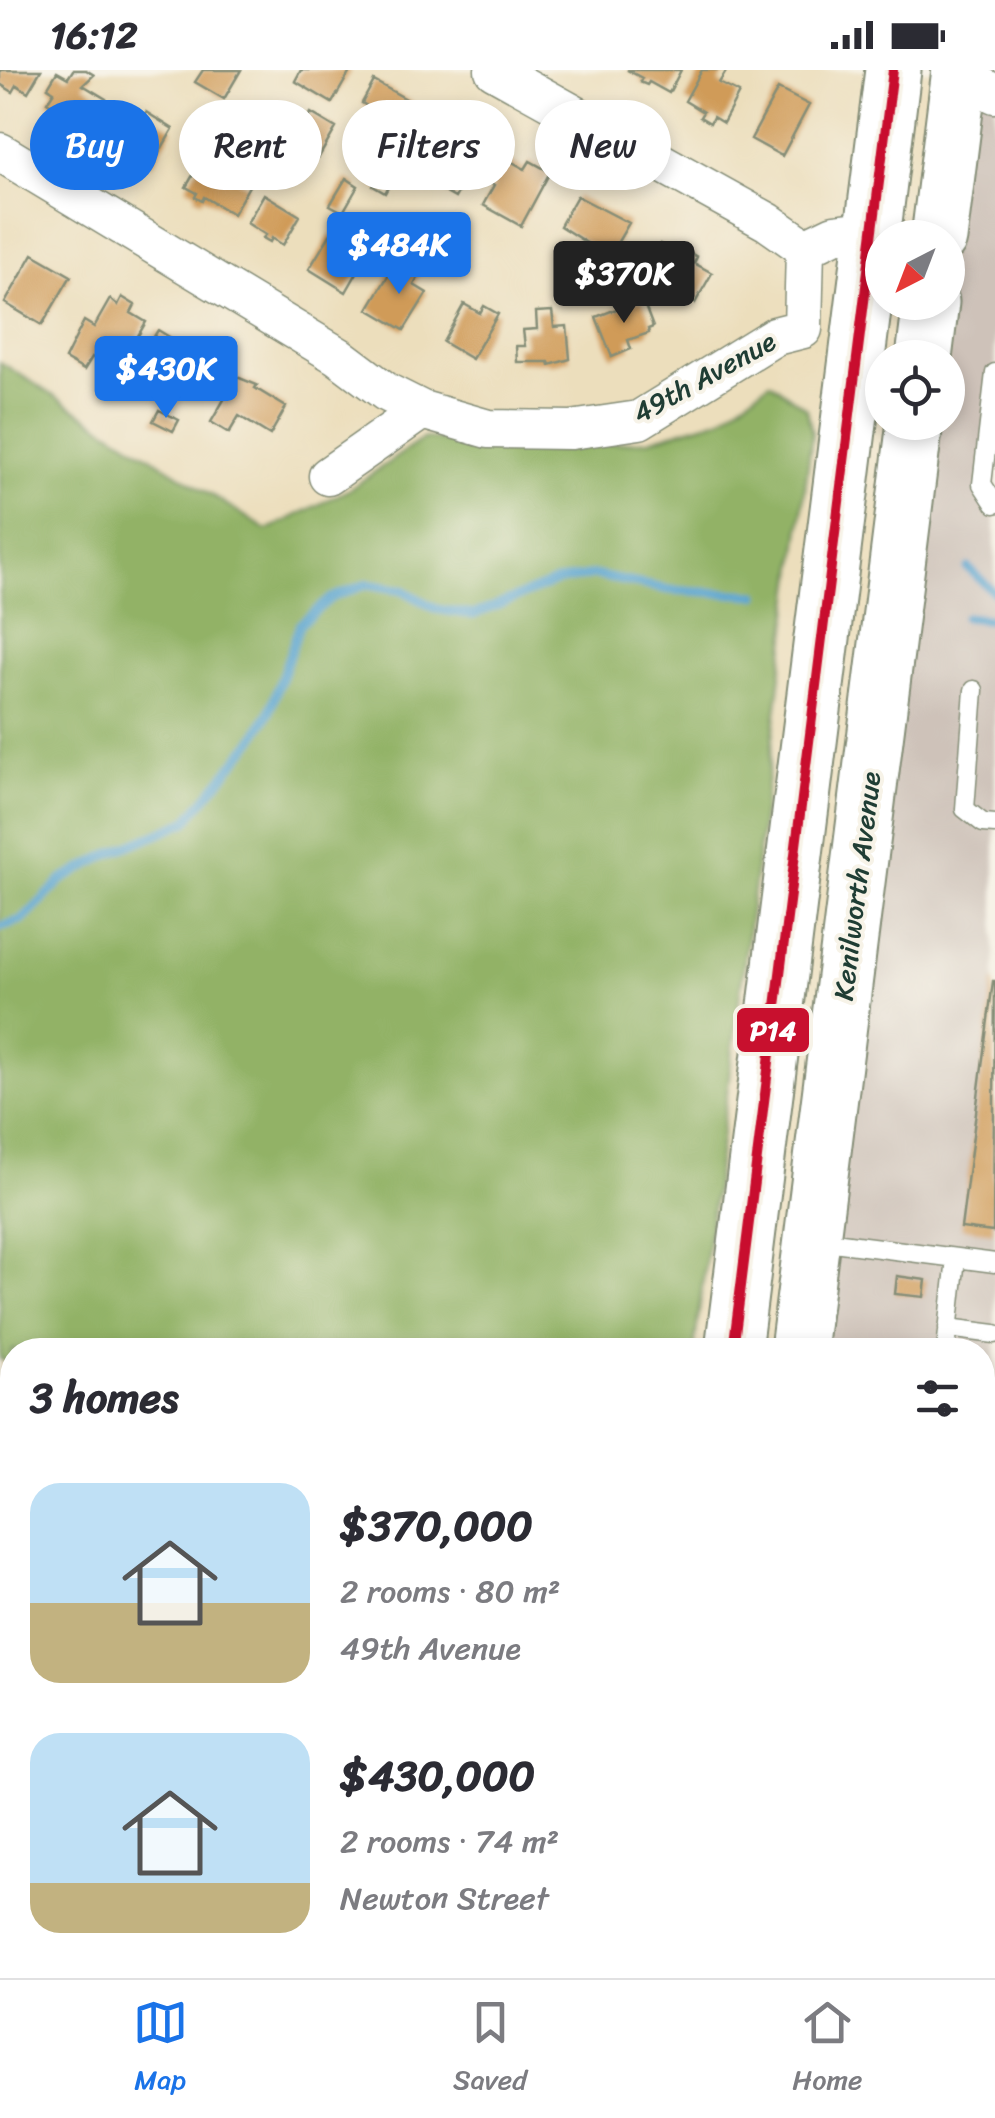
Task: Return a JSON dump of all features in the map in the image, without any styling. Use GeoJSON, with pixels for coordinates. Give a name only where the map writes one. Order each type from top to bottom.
{"type":"FeatureCollection","features":[{"type":"Feature","properties":{"kind":"main road"},"geometry":{"type":"LineString","coordinates":[[875,220],[893,70]]}},
{"type":"Feature","properties":{"kind":"main road"},"geometry":{"type":"LineString","coordinates":[[942,220],[966,77]]}},
{"type":"Feature","properties":{"kind":"main road"},"geometry":{"type":"LineString","coordinates":[[735,1338],[865,398]]}},
{"type":"Feature","properties":{"kind":"main road","name":"Kenilworth Avenue"},"geometry":{"type":"LineString","coordinates":[[800,1338],[913,440]]}},
{"type":"Feature","properties":{"kind":"main road"},"geometry":{"type":"LineString","coordinates":[[759,1144],[812,1239]]}},
{"type":"Feature","properties":{"kind":"street"},"geometry":{"type":"LineString","coordinates":[[494,70],[768,222],[805,248]]}},
{"type":"Feature","properties":{"kind":"street","name":"49th Avenue"},"geometry":{"type":"LineString","coordinates":[[0,152],[338,356],[386,392],[422,410],[488,429],[571,430],[639,420],[775,336],[803,328]]}},
{"type":"Feature","properties":{"kind":"street"},"geometry":{"type":"LineString","coordinates":[[805,248],[834,234],[865,230]]}},
{"type":"Feature","properties":{"kind":"street"},"geometry":{"type":"LineString","coordinates":[[805,248],[803,328],[830,349],[865,361]]}},
{"type":"Feature","properties":{"kind":"street"},"geometry":{"type":"LineString","coordinates":[[328,476],[422,410]]}},
{"type":"Feature","properties":{"kind":"lane"},"geometry":{"type":"LineString","coordinates":[[995,373],[982,484],[995,504]]}},
{"type":"Feature","properties":{"kind":"lane"},"geometry":{"type":"LineString","coordinates":[[974,690],[965,809],[984,823],[995,824]]}},
{"type":"Feature","properties":{"kind":"lane"},"geometry":{"type":"LineString","coordinates":[[812,1239],[995,1263]]}},
{"type":"Feature","properties":{"kind":"lane"},"geometry":{"type":"LineString","coordinates":[[947,1338],[956,1258]]}},
{"type":"Feature","properties":{"kind":"lane"},"geometry":{"type":"LineString","coordinates":[[948,1328],[995,1334]]}},
{"type":"Feature","properties":{"kind":"shaded area"},"geometry":{"type":"Polygon","coordinates":[[[960,75],[995,94],[995,1338],[800,1338],[913,440],[965,440],[965,340],[948,340],[948,320],[965,320],[965,220],[949,220],[960,75]]]}},
{"type":"Feature","properties":{"kind":"green space"},"geometry":{"type":"Polygon","coordinates":[[[0,362],[267,530],[350,489],[424,438],[533,451],[649,440],[720,419],[770,382],[807,409],[812,434],[696,1338],[0,1338],[0,362]]]}},
{"type":"Feature","properties":{"kind":"building"},"geometry":{"type":"Polygon","coordinates":[[[0,70],[41,70],[28,92],[17,85],[13,92],[0,84],[0,70]]]}},
{"type":"Feature","properties":{"kind":"building"},"geometry":{"type":"Polygon","coordinates":[[[73,70],[86,70],[94,75],[83,85],[106,99],[48,100],[54,91],[48,87],[57,72],[68,78],[73,70]]]}},
{"type":"Feature","properties":{"kind":"building"},"geometry":{"type":"Polygon","coordinates":[[[203,70],[241,70],[224,99],[195,82],[203,70]]]}},
{"type":"Feature","properties":{"kind":"building"},"geometry":{"type":"Polygon","coordinates":[[[301,70],[351,70],[332,103],[295,81],[301,70]]]}},
{"type":"Feature","properties":{"kind":"building"},"geometry":{"type":"Polygon","coordinates":[[[627,70],[681,70],[669,93],[649,82],[640,82],[642,78],[627,70]]]}},
{"type":"Feature","properties":{"kind":"building"},"geometry":{"type":"Polygon","coordinates":[[[702,70],[727,70],[719,83],[739,93],[723,123],[713,117],[710,123],[700,117],[703,112],[685,101],[702,70]]]}},
{"type":"Feature","properties":{"kind":"building"},"geometry":{"type":"Polygon","coordinates":[[[374,81],[408,100],[364,100],[374,81]]]}},
{"type":"Feature","properties":{"kind":"building"},"geometry":{"type":"Polygon","coordinates":[[[778,89],[809,105],[782,156],[751,139],[778,89]]]}},
{"type":"Feature","properties":{"kind":"building"},"geometry":{"type":"Polygon","coordinates":[[[159,120],[173,129],[159,153],[159,120]]]}},
{"type":"Feature","properties":{"kind":"building"},"geometry":{"type":"Polygon","coordinates":[[[322,120],[336,128],[322,152],[322,120]]]}},
{"type":"Feature","properties":{"kind":"building"},"geometry":{"type":"Polygon","coordinates":[[[530,161],[535,164],[535,190],[540,190],[521,226],[483,205],[491,190],[515,190],[515,163],[525,169],[530,161]]]}},
{"type":"Feature","properties":{"kind":"building"},"geometry":{"type":"Polygon","coordinates":[[[342,185],[342,190],[356,190],[343,212],[330,205],[342,185]]]}},
{"type":"Feature","properties":{"kind":"building"},"geometry":{"type":"Polygon","coordinates":[[[192,190],[247,190],[233,214],[204,197],[202,201],[195,197],[197,193],[192,190]]]}},
{"type":"Feature","properties":{"kind":"building"},"geometry":{"type":"Polygon","coordinates":[[[441,190],[459,190],[455,198],[441,190]]]}},
{"type":"Feature","properties":{"kind":"building"},"geometry":{"type":"Polygon","coordinates":[[[264,194],[300,216],[283,245],[263,238],[266,235],[247,223],[264,194]]]}},
{"type":"Feature","properties":{"kind":"building"},"geometry":{"type":"Polygon","coordinates":[[[577,196],[629,223],[609,257],[560,226],[577,196]]]}},
{"type":"Feature","properties":{"kind":"building"},"geometry":{"type":"Polygon","coordinates":[[[330,235],[366,257],[346,292],[309,269],[330,235]]]}},
{"type":"Feature","properties":{"kind":"building"},"geometry":{"type":"Polygon","coordinates":[[[660,244],[684,257],[687,251],[697,257],[694,263],[712,273],[695,303],[658,282],[664,270],[651,262],[660,244]]]}},
{"type":"Feature","properties":{"kind":"building"},"geometry":{"type":"Polygon","coordinates":[[[33,254],[71,276],[42,325],[5,303],[33,254]]]}},
{"type":"Feature","properties":{"kind":"building"},"geometry":{"type":"Polygon","coordinates":[[[408,262],[422,271],[414,285],[427,293],[404,330],[368,309],[391,271],[400,277],[408,262]]]}},
{"type":"Feature","properties":{"kind":"building"},"geometry":{"type":"Polygon","coordinates":[[[122,297],[135,305],[131,313],[146,322],[117,372],[92,357],[84,370],[65,359],[84,321],[94,327],[110,299],[118,305],[122,297]]]}},
{"type":"Feature","properties":{"kind":"building"},"geometry":{"type":"Polygon","coordinates":[[[643,301],[653,327],[648,329],[649,333],[628,340],[631,349],[612,357],[596,317],[643,301]]]}},
{"type":"Feature","properties":{"kind":"building"},"geometry":{"type":"Polygon","coordinates":[[[464,304],[480,313],[484,306],[498,314],[472,359],[443,342],[464,304]]]}},
{"type":"Feature","properties":{"kind":"building"},"geometry":{"type":"Polygon","coordinates":[[[552,311],[554,327],[567,326],[570,359],[550,365],[517,362],[516,346],[525,346],[523,330],[537,329],[536,312],[552,311]]]}},
{"type":"Feature","properties":{"kind":"building"},"geometry":{"type":"Polygon","coordinates":[[[158,330],[189,349],[191,345],[207,359],[179,395],[170,389],[166,395],[131,374],[158,330]]]}},
{"type":"Feature","properties":{"kind":"building"},"geometry":{"type":"Polygon","coordinates":[[[237,377],[257,385],[255,388],[286,407],[270,435],[239,416],[229,433],[211,422],[237,377]]]}},
{"type":"Feature","properties":{"kind":"building"},"geometry":{"type":"Polygon","coordinates":[[[159,410],[179,420],[173,431],[153,421],[159,410]]]}},
{"type":"Feature","properties":{"kind":"building"},"geometry":{"type":"Polygon","coordinates":[[[995,981],[993,1232],[961,1228],[995,981]]]}},
{"type":"Feature","properties":{"kind":"building"},"geometry":{"type":"Polygon","coordinates":[[[897,1276],[926,1280],[924,1297],[895,1294],[897,1276]]]}},
{"type":"Feature","properties":{"kind":"waterway"},"geometry":{"type":"LineString","coordinates":[[968,568],[995,593]]}},
{"type":"Feature","properties":{"kind":"waterway"},"geometry":{"type":"LineString","coordinates":[[0,927],[24,919],[62,880],[107,855],[187,821],[254,739],[269,713],[300,624],[331,598],[367,584],[403,590],[436,609],[473,615],[555,582],[593,575],[670,590],[757,595]]}},
{"type":"Feature","properties":{"kind":"waterway"},"geometry":{"type":"LineString","coordinates":[[965,617],[995,620]]}},
{"type":"Feature","properties":{"kind":"transit line","name":"P14"},"geometry":{"type":"LineString","coordinates":[[734,1338],[893,70]]}}]}
